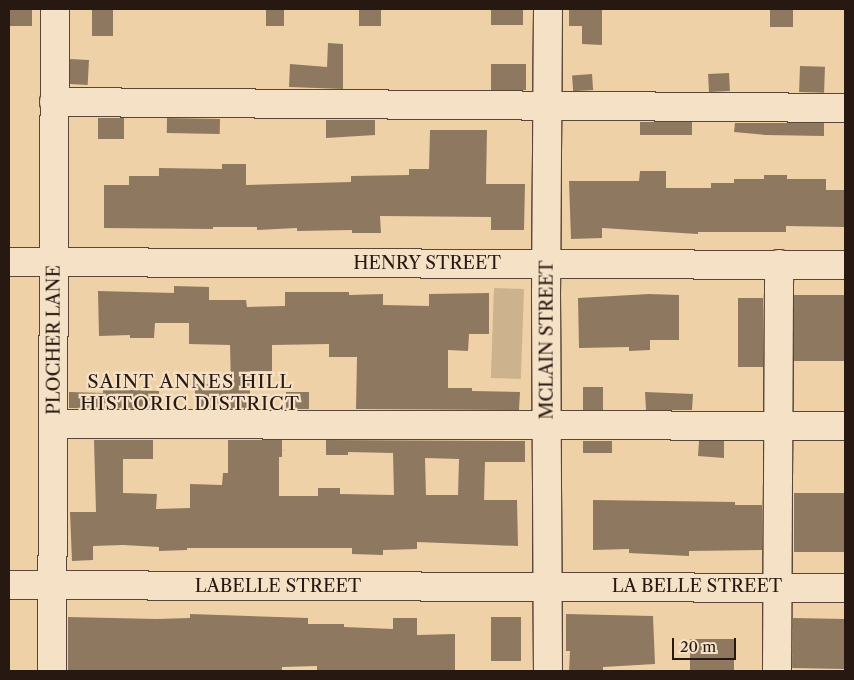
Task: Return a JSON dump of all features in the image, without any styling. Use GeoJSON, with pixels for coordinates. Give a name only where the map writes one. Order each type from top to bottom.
{"type":"FeatureCollection","features":[{"type":"Feature","properties":{"kind":"street","name":"PLOCHER LANE"},"geometry":{"type":"LineString","coordinates":[[52,671],[55,9]]}},
{"type":"Feature","properties":{"kind":"street","name":"MCLAIN STREET"},"geometry":{"type":"LineString","coordinates":[[548,9],[548,671]]}},
{"type":"Feature","properties":{"kind":"street"},"geometry":{"type":"LineString","coordinates":[[54,102],[845,108]]}},
{"type":"Feature","properties":{"kind":"street","name":"HENRY STREET"},"geometry":{"type":"LineString","coordinates":[[9,262],[845,264]]}},
{"type":"Feature","properties":{"kind":"street"},"geometry":{"type":"LineString","coordinates":[[778,671],[779,264]]}},
{"type":"Feature","properties":{"kind":"street"},"geometry":{"type":"LineString","coordinates":[[53,424],[845,426]]}},
{"type":"Feature","properties":{"kind":"street","name":"LABELLE STREET"},"geometry":{"type":"LineString","coordinates":[[9,585],[548,586]]}},
{"type":"Feature","properties":{"kind":"street","name":"LA BELLE STREET"},"geometry":{"type":"LineString","coordinates":[[548,586],[845,588]]}},
{"type":"Feature","properties":{"kind":"shaded area"},"geometry":{"type":"Polygon","coordinates":[[[494,288],[524,289],[521,379],[491,378],[494,288]]]}},
{"type":"Feature","properties":{"kind":"building"},"geometry":{"type":"Polygon","coordinates":[[[10,9],[32,9],[32,26],[10,26],[10,9]]]}},
{"type":"Feature","properties":{"kind":"building"},"geometry":{"type":"Polygon","coordinates":[[[92,9],[113,9],[113,36],[92,36],[92,9]]]}},
{"type":"Feature","properties":{"kind":"building"},"geometry":{"type":"Polygon","coordinates":[[[266,9],[284,9],[284,26],[266,26],[266,9]]]}},
{"type":"Feature","properties":{"kind":"building"},"geometry":{"type":"Polygon","coordinates":[[[359,9],[381,9],[381,26],[359,26],[359,9]]]}},
{"type":"Feature","properties":{"kind":"building"},"geometry":{"type":"Polygon","coordinates":[[[491,9],[523,9],[523,25],[491,25],[491,9]]]}},
{"type":"Feature","properties":{"kind":"building"},"geometry":{"type":"Polygon","coordinates":[[[569,9],[602,9],[602,45],[582,44],[582,26],[569,26],[569,9]]]}},
{"type":"Feature","properties":{"kind":"building"},"geometry":{"type":"Polygon","coordinates":[[[770,9],[793,9],[793,27],[770,27],[770,9]]]}},
{"type":"Feature","properties":{"kind":"building"},"geometry":{"type":"Polygon","coordinates":[[[328,43],[343,44],[343,89],[289,87],[290,64],[327,67],[328,43]]]}},
{"type":"Feature","properties":{"kind":"building"},"geometry":{"type":"Polygon","coordinates":[[[70,59],[89,60],[88,85],[69,84],[70,59]]]}},
{"type":"Feature","properties":{"kind":"building"},"geometry":{"type":"Polygon","coordinates":[[[491,64],[526,64],[526,90],[491,90],[491,64]]]}},
{"type":"Feature","properties":{"kind":"building"},"geometry":{"type":"Polygon","coordinates":[[[800,66],[825,67],[824,93],[799,92],[800,66]]]}},
{"type":"Feature","properties":{"kind":"building"},"geometry":{"type":"Polygon","coordinates":[[[729,73],[730,91],[709,92],[708,74],[729,73]]]}},
{"type":"Feature","properties":{"kind":"building"},"geometry":{"type":"Polygon","coordinates":[[[592,74],[593,90],[573,91],[572,75],[592,74]]]}},
{"type":"Feature","properties":{"kind":"building"},"geometry":{"type":"Polygon","coordinates":[[[98,118],[124,118],[124,139],[98,139],[98,118]]]}},
{"type":"Feature","properties":{"kind":"building"},"geometry":{"type":"Polygon","coordinates":[[[167,118],[220,119],[220,134],[167,133],[167,118]]]}},
{"type":"Feature","properties":{"kind":"building"},"geometry":{"type":"Polygon","coordinates":[[[326,120],[375,120],[375,135],[326,138],[326,120]]]}},
{"type":"Feature","properties":{"kind":"building"},"geometry":{"type":"Polygon","coordinates":[[[640,122],[692,122],[692,135],[640,135],[640,122]]]}},
{"type":"Feature","properties":{"kind":"building"},"geometry":{"type":"Polygon","coordinates":[[[735,123],[824,123],[824,136],[766,135],[734,132],[735,123]]]}},
{"type":"Feature","properties":{"kind":"building"},"geometry":{"type":"Polygon","coordinates":[[[430,130],[487,130],[486,184],[525,184],[524,230],[491,230],[491,217],[380,216],[381,233],[352,233],[352,230],[297,231],[297,228],[257,230],[257,227],[213,227],[213,229],[104,228],[104,185],[129,185],[129,176],[159,176],[159,168],[222,169],[222,164],[246,164],[246,185],[351,182],[351,176],[409,175],[409,169],[429,169],[430,130]]]}},
{"type":"Feature","properties":{"kind":"building"},"geometry":{"type":"Polygon","coordinates":[[[640,171],[666,171],[666,188],[711,188],[711,183],[734,183],[734,179],[764,179],[764,175],[787,175],[787,179],[826,179],[826,190],[845,190],[845,227],[786,226],[786,232],[698,232],[698,234],[602,228],[602,238],[571,239],[569,181],[639,181],[640,171]]]}},
{"type":"Feature","properties":{"kind":"building"},"geometry":{"type":"Polygon","coordinates":[[[174,286],[209,287],[209,300],[246,300],[247,307],[285,306],[285,292],[349,292],[349,295],[383,294],[383,305],[429,306],[429,294],[489,293],[489,334],[469,334],[468,351],[448,350],[448,388],[472,388],[472,391],[520,392],[519,410],[356,409],[357,357],[329,357],[329,344],[272,345],[272,371],[250,371],[250,409],[195,408],[195,384],[231,385],[230,345],[189,344],[189,323],[155,323],[154,338],[130,338],[130,335],[99,336],[98,291],[174,293],[174,286]]]}},
{"type":"Feature","properties":{"kind":"building"},"geometry":{"type":"Polygon","coordinates":[[[649,294],[679,295],[679,340],[650,340],[650,350],[629,351],[629,347],[579,348],[578,298],[649,294]]]}},
{"type":"Feature","properties":{"kind":"building"},"geometry":{"type":"Polygon","coordinates":[[[794,295],[845,295],[845,361],[794,361],[794,295]]]}},
{"type":"Feature","properties":{"kind":"building"},"geometry":{"type":"Polygon","coordinates":[[[738,298],[763,298],[763,367],[738,367],[738,298]]]}},
{"type":"Feature","properties":{"kind":"building"},"geometry":{"type":"Polygon","coordinates":[[[583,387],[603,387],[603,410],[583,410],[583,387]]]}},
{"type":"Feature","properties":{"kind":"building"},"geometry":{"type":"Polygon","coordinates":[[[103,389],[159,391],[158,409],[69,408],[69,392],[103,393],[103,389]]]}},
{"type":"Feature","properties":{"kind":"building"},"geometry":{"type":"Polygon","coordinates":[[[286,392],[309,392],[309,409],[286,409],[286,392]]]}},
{"type":"Feature","properties":{"kind":"building"},"geometry":{"type":"Polygon","coordinates":[[[645,392],[693,394],[692,410],[646,410],[645,392]]]}},
{"type":"Feature","properties":{"kind":"building"},"geometry":{"type":"Polygon","coordinates":[[[94,440],[153,440],[153,459],[123,459],[123,493],[157,494],[156,509],[190,508],[190,484],[222,485],[223,473],[228,473],[228,440],[282,440],[282,457],[279,457],[279,496],[318,496],[318,488],[340,488],[340,494],[394,495],[393,453],[348,452],[348,455],[326,455],[326,440],[525,441],[525,462],[485,462],[484,500],[517,500],[518,546],[417,542],[417,549],[383,550],[383,555],[352,554],[352,548],[187,548],[187,550],[159,551],[159,547],[93,546],[93,560],[72,561],[70,512],[96,512],[94,440]],[[425,458],[426,495],[458,495],[459,459],[425,458]]]}},
{"type":"Feature","properties":{"kind":"building"},"geometry":{"type":"Polygon","coordinates":[[[583,441],[612,441],[612,453],[583,453],[583,441]]]}},
{"type":"Feature","properties":{"kind":"building"},"geometry":{"type":"Polygon","coordinates":[[[699,441],[724,441],[724,458],[698,456],[699,441]]]}},
{"type":"Feature","properties":{"kind":"building"},"geometry":{"type":"Polygon","coordinates":[[[794,493],[845,493],[845,552],[794,552],[794,493]]]}},
{"type":"Feature","properties":{"kind":"building"},"geometry":{"type":"Polygon","coordinates":[[[593,500],[735,502],[735,505],[762,505],[762,550],[689,551],[689,556],[629,553],[629,549],[593,550],[593,500]]]}},
{"type":"Feature","properties":{"kind":"building"},"geometry":{"type":"Polygon","coordinates":[[[190,614],[308,618],[308,624],[344,624],[344,627],[393,629],[393,618],[417,618],[417,635],[455,634],[455,671],[317,671],[317,666],[282,667],[282,671],[68,670],[68,617],[156,619],[190,618],[190,614]]]}},
{"type":"Feature","properties":{"kind":"building"},"geometry":{"type":"Polygon","coordinates":[[[566,614],[653,616],[655,664],[603,667],[603,671],[569,671],[570,651],[566,651],[566,614]]]}},
{"type":"Feature","properties":{"kind":"building"},"geometry":{"type":"Polygon","coordinates":[[[491,617],[521,617],[521,661],[491,661],[491,617]]]}},
{"type":"Feature","properties":{"kind":"building"},"geometry":{"type":"Polygon","coordinates":[[[793,618],[845,619],[844,669],[792,668],[793,618]]]}},
{"type":"Feature","properties":{"kind":"building"},"geometry":{"type":"Polygon","coordinates":[[[690,639],[734,639],[734,671],[690,671],[690,639]]]}},
{"type":"Feature","properties":{"kind":"district","name":"SAINT ANNES HILL HISTORIC DISTRICT"},"geometry":{"type":"Point","coordinates":[190,393]}}]}
